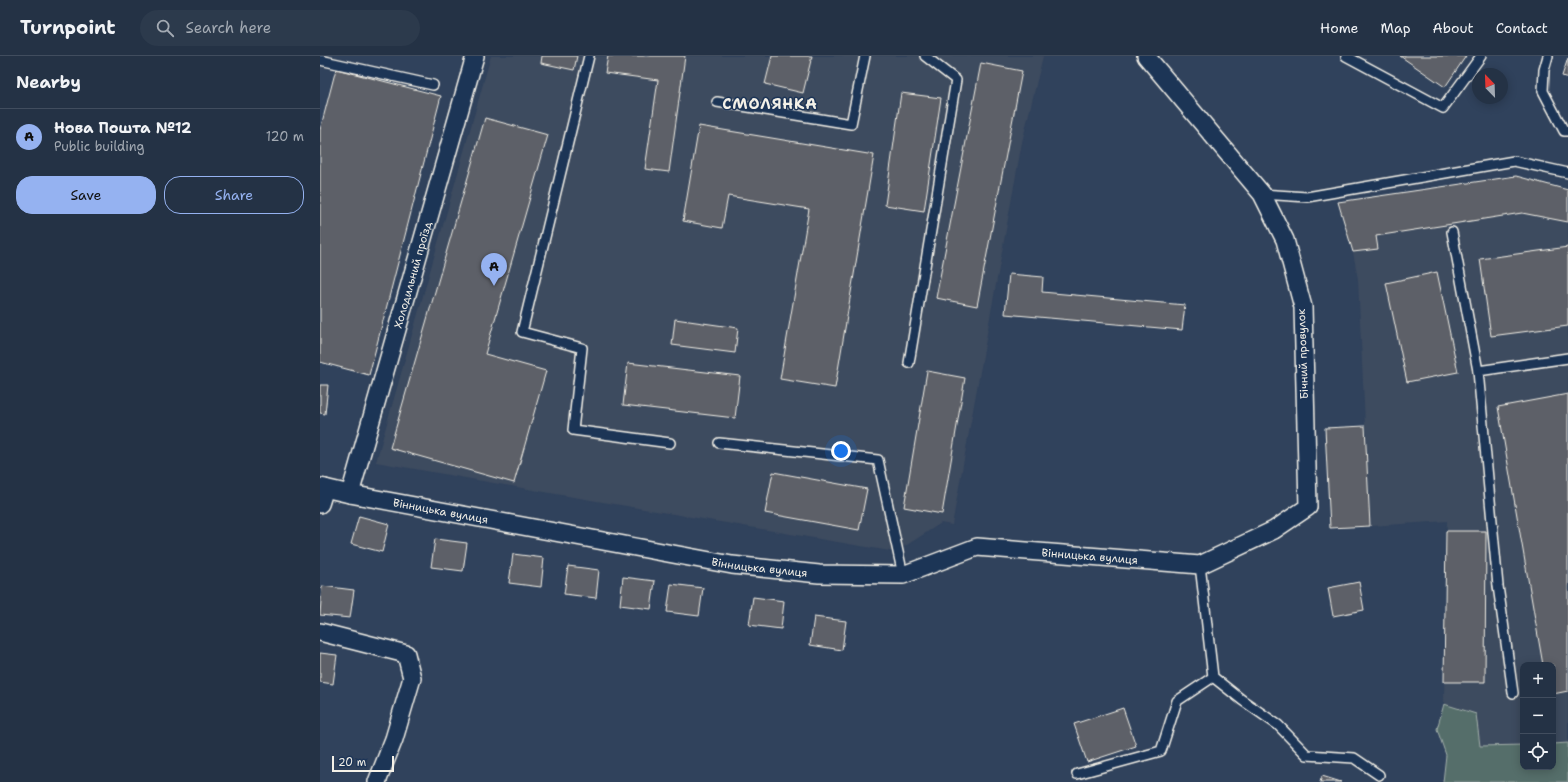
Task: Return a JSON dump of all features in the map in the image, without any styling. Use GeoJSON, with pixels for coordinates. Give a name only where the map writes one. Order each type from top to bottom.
{"type":"FeatureCollection","features":[{"type":"Feature","properties":{"kind":"street","name":"Холодильний проїзд"},"geometry":{"type":"LineString","coordinates":[[350,494],[474,56]]}},
{"type":"Feature","properties":{"kind":"street","name":"Бічний провулок"},"geometry":{"type":"LineString","coordinates":[[1146,56],[1262,194],[1285,240],[1303,307],[1308,507],[1274,530],[1200,565]]}},
{"type":"Feature","properties":{"kind":"street","name":"Вінницька вулиця"},"geometry":{"type":"LineString","coordinates":[[322,493],[350,494],[732,565],[819,574],[903,575],[977,547],[1200,565]]}},
{"type":"Feature","properties":{"kind":"street"},"geometry":{"type":"LineString","coordinates":[[320,632],[406,654],[412,678],[394,739],[377,782]]}},
{"type":"Feature","properties":{"kind":"lane"},"geometry":{"type":"LineString","coordinates":[[589,56],[522,332],[582,348],[573,430],[670,443]]}},
{"type":"Feature","properties":{"kind":"lane"},"geometry":{"type":"LineString","coordinates":[[717,102],[852,124],[865,56]]}},
{"type":"Feature","properties":{"kind":"lane"},"geometry":{"type":"LineString","coordinates":[[909,363],[956,80],[926,56]]}},
{"type":"Feature","properties":{"kind":"lane"},"geometry":{"type":"LineString","coordinates":[[1346,56],[1443,108],[1481,56]]}},
{"type":"Feature","properties":{"kind":"lane"},"geometry":{"type":"LineString","coordinates":[[1548,56],[1544,70],[1543,91],[1564,131],[1568,131]]}},
{"type":"Feature","properties":{"kind":"lane"},"geometry":{"type":"LineString","coordinates":[[320,60],[433,85]]}},
{"type":"Feature","properties":{"kind":"lane"},"geometry":{"type":"LineString","coordinates":[[1262,194],[1307,196],[1514,161],[1568,173]]}},
{"type":"Feature","properties":{"kind":"lane"},"geometry":{"type":"LineString","coordinates":[[1452,232],[1478,372],[1498,586],[1513,693]]}},
{"type":"Feature","properties":{"kind":"lane"},"geometry":{"type":"LineString","coordinates":[[1478,372],[1568,358]]}},
{"type":"Feature","properties":{"kind":"lane"},"geometry":{"type":"LineString","coordinates":[[719,443],[878,460],[903,575]]}},
{"type":"Feature","properties":{"kind":"lane"},"geometry":{"type":"LineString","coordinates":[[1200,565],[1212,677],[1278,725],[1307,755],[1354,758],[1379,774]]}},
{"type":"Feature","properties":{"kind":"lane"},"geometry":{"type":"LineString","coordinates":[[1077,774],[1161,751],[1177,701],[1212,677]]}},
{"type":"Feature","properties":{"kind":"shaded area"},"geometry":{"type":"Polygon","coordinates":[[[491,56],[1043,56],[1022,142],[952,525],[941,523],[896,552],[376,462],[491,56]]]}},
{"type":"Feature","properties":{"kind":"shaded area"},"geometry":{"type":"Polygon","coordinates":[[[1516,176],[1568,190],[1568,743],[1556,744],[1556,662],[1520,662],[1520,745],[1479,746],[1476,714],[1444,704],[1447,521],[1370,526],[1358,279],[1353,252],[1338,202],[1516,176]]]}},
{"type":"Feature","properties":{"kind":"green space"},"geometry":{"type":"Polygon","coordinates":[[[1444,704],[1476,714],[1480,746],[1520,745],[1520,770],[1556,770],[1556,744],[1568,743],[1568,782],[1443,782],[1446,755],[1437,729],[1444,704]]]}},
{"type":"Feature","properties":{"kind":"building"},"geometry":{"type":"Polygon","coordinates":[[[542,56],[577,56],[574,70],[541,63],[542,56]]]}},
{"type":"Feature","properties":{"kind":"building"},"geometry":{"type":"Polygon","coordinates":[[[608,56],[685,56],[669,172],[645,169],[658,80],[605,73],[608,56]]]}},
{"type":"Feature","properties":{"kind":"building"},"geometry":{"type":"Polygon","coordinates":[[[772,56],[812,56],[803,93],[765,84],[772,56]]]}},
{"type":"Feature","properties":{"kind":"building"},"geometry":{"type":"Polygon","coordinates":[[[1400,56],[1466,56],[1445,87],[1400,56]]]}},
{"type":"Feature","properties":{"kind":"building"},"geometry":{"type":"Polygon","coordinates":[[[1568,58],[1568,78],[1562,76],[1568,58]]]}},
{"type":"Feature","properties":{"kind":"building"},"geometry":{"type":"Polygon","coordinates":[[[981,63],[1022,71],[977,306],[936,298],[981,63]]]}},
{"type":"Feature","properties":{"kind":"building"},"geometry":{"type":"Polygon","coordinates":[[[336,69],[441,96],[369,375],[320,362],[320,130],[336,69]]]}},
{"type":"Feature","properties":{"kind":"building"},"geometry":{"type":"Polygon","coordinates":[[[901,93],[941,98],[924,211],[885,205],[901,93]]]}},
{"type":"Feature","properties":{"kind":"building"},"geometry":{"type":"Polygon","coordinates":[[[485,118],[548,135],[485,354],[546,371],[514,483],[390,448],[485,118]]]}},
{"type":"Feature","properties":{"kind":"building"},"geometry":{"type":"Polygon","coordinates":[[[699,126],[874,155],[835,388],[780,379],[809,209],[728,196],[722,228],[683,221],[699,126]]]}},
{"type":"Feature","properties":{"kind":"building"},"geometry":{"type":"Polygon","coordinates":[[[1516,176],[1568,190],[1568,222],[1522,213],[1376,236],[1378,249],[1353,252],[1338,202],[1516,176]]]}},
{"type":"Feature","properties":{"kind":"building"},"geometry":{"type":"Polygon","coordinates":[[[1568,247],[1568,326],[1491,336],[1480,259],[1568,247]]]}},
{"type":"Feature","properties":{"kind":"building"},"geometry":{"type":"Polygon","coordinates":[[[1437,272],[1458,372],[1407,382],[1386,283],[1437,272]]]}},
{"type":"Feature","properties":{"kind":"building"},"geometry":{"type":"Polygon","coordinates":[[[1009,274],[1043,277],[1042,292],[1185,305],[1182,330],[1005,314],[1009,274]]]}},
{"type":"Feature","properties":{"kind":"building"},"geometry":{"type":"Polygon","coordinates":[[[675,319],[738,328],[735,353],[672,345],[675,319]]]}},
{"type":"Feature","properties":{"kind":"building"},"geometry":{"type":"Polygon","coordinates":[[[628,363],[740,376],[735,418],[623,405],[628,363]]]}},
{"type":"Feature","properties":{"kind":"building"},"geometry":{"type":"Polygon","coordinates":[[[927,371],[965,378],[942,514],[904,507],[927,371]]]}},
{"type":"Feature","properties":{"kind":"building"},"geometry":{"type":"Polygon","coordinates":[[[320,385],[328,385],[325,414],[320,413],[320,385]]]}},
{"type":"Feature","properties":{"kind":"building"},"geometry":{"type":"Polygon","coordinates":[[[1568,394],[1568,691],[1556,693],[1556,662],[1542,662],[1498,407],[1568,394]]]}},
{"type":"Feature","properties":{"kind":"building"},"geometry":{"type":"Polygon","coordinates":[[[1365,426],[1370,526],[1330,528],[1325,428],[1365,426]]]}},
{"type":"Feature","properties":{"kind":"building"},"geometry":{"type":"Polygon","coordinates":[[[773,472],[867,489],[859,530],[765,513],[773,472]]]}},
{"type":"Feature","properties":{"kind":"building"},"geometry":{"type":"Polygon","coordinates":[[[359,516],[389,524],[382,552],[351,544],[359,516]]]}},
{"type":"Feature","properties":{"kind":"building"},"geometry":{"type":"Polygon","coordinates":[[[1446,531],[1486,531],[1485,682],[1444,682],[1446,531]]]}},
{"type":"Feature","properties":{"kind":"building"},"geometry":{"type":"Polygon","coordinates":[[[435,539],[467,543],[463,571],[431,567],[435,539]]]}},
{"type":"Feature","properties":{"kind":"building"},"geometry":{"type":"Polygon","coordinates":[[[513,554],[544,558],[541,587],[509,583],[513,554]]]}},
{"type":"Feature","properties":{"kind":"building"},"geometry":{"type":"Polygon","coordinates":[[[568,566],[599,570],[596,598],[564,594],[568,566]]]}},
{"type":"Feature","properties":{"kind":"building"},"geometry":{"type":"Polygon","coordinates":[[[623,577],[655,581],[651,609],[620,605],[623,577]]]}},
{"type":"Feature","properties":{"kind":"building"},"geometry":{"type":"Polygon","coordinates":[[[1359,582],[1364,610],[1333,616],[1328,588],[1359,582]]]}},
{"type":"Feature","properties":{"kind":"building"},"geometry":{"type":"Polygon","coordinates":[[[671,584],[703,588],[699,616],[667,612],[671,584]]]}},
{"type":"Feature","properties":{"kind":"building"},"geometry":{"type":"Polygon","coordinates":[[[322,586],[354,590],[350,618],[320,615],[322,586]]]}},
{"type":"Feature","properties":{"kind":"building"},"geometry":{"type":"Polygon","coordinates":[[[753,597],[784,601],[781,629],[749,625],[753,597]]]}},
{"type":"Feature","properties":{"kind":"building"},"geometry":{"type":"Polygon","coordinates":[[[814,617],[846,621],[842,650],[810,645],[814,617]]]}},
{"type":"Feature","properties":{"kind":"building"},"geometry":{"type":"Polygon","coordinates":[[[320,653],[337,655],[333,684],[320,682],[320,653]]]}},
{"type":"Feature","properties":{"kind":"building"},"geometry":{"type":"Polygon","coordinates":[[[1123,708],[1136,746],[1087,762],[1074,724],[1123,708]]]}},
{"type":"Feature","properties":{"kind":"building"},"geometry":{"type":"Polygon","coordinates":[[[1322,776],[1341,782],[1320,782],[1322,776]]]}},
{"type":"Feature","properties":{"kind":"place","name":"Нова Пошта №12"},"geometry":{"type":"Point","coordinates":[494,286]}},
{"type":"Feature","properties":{"kind":"district","name":"СМОЛЯНКА"},"geometry":{"type":"Point","coordinates":[770,104]}}]}
